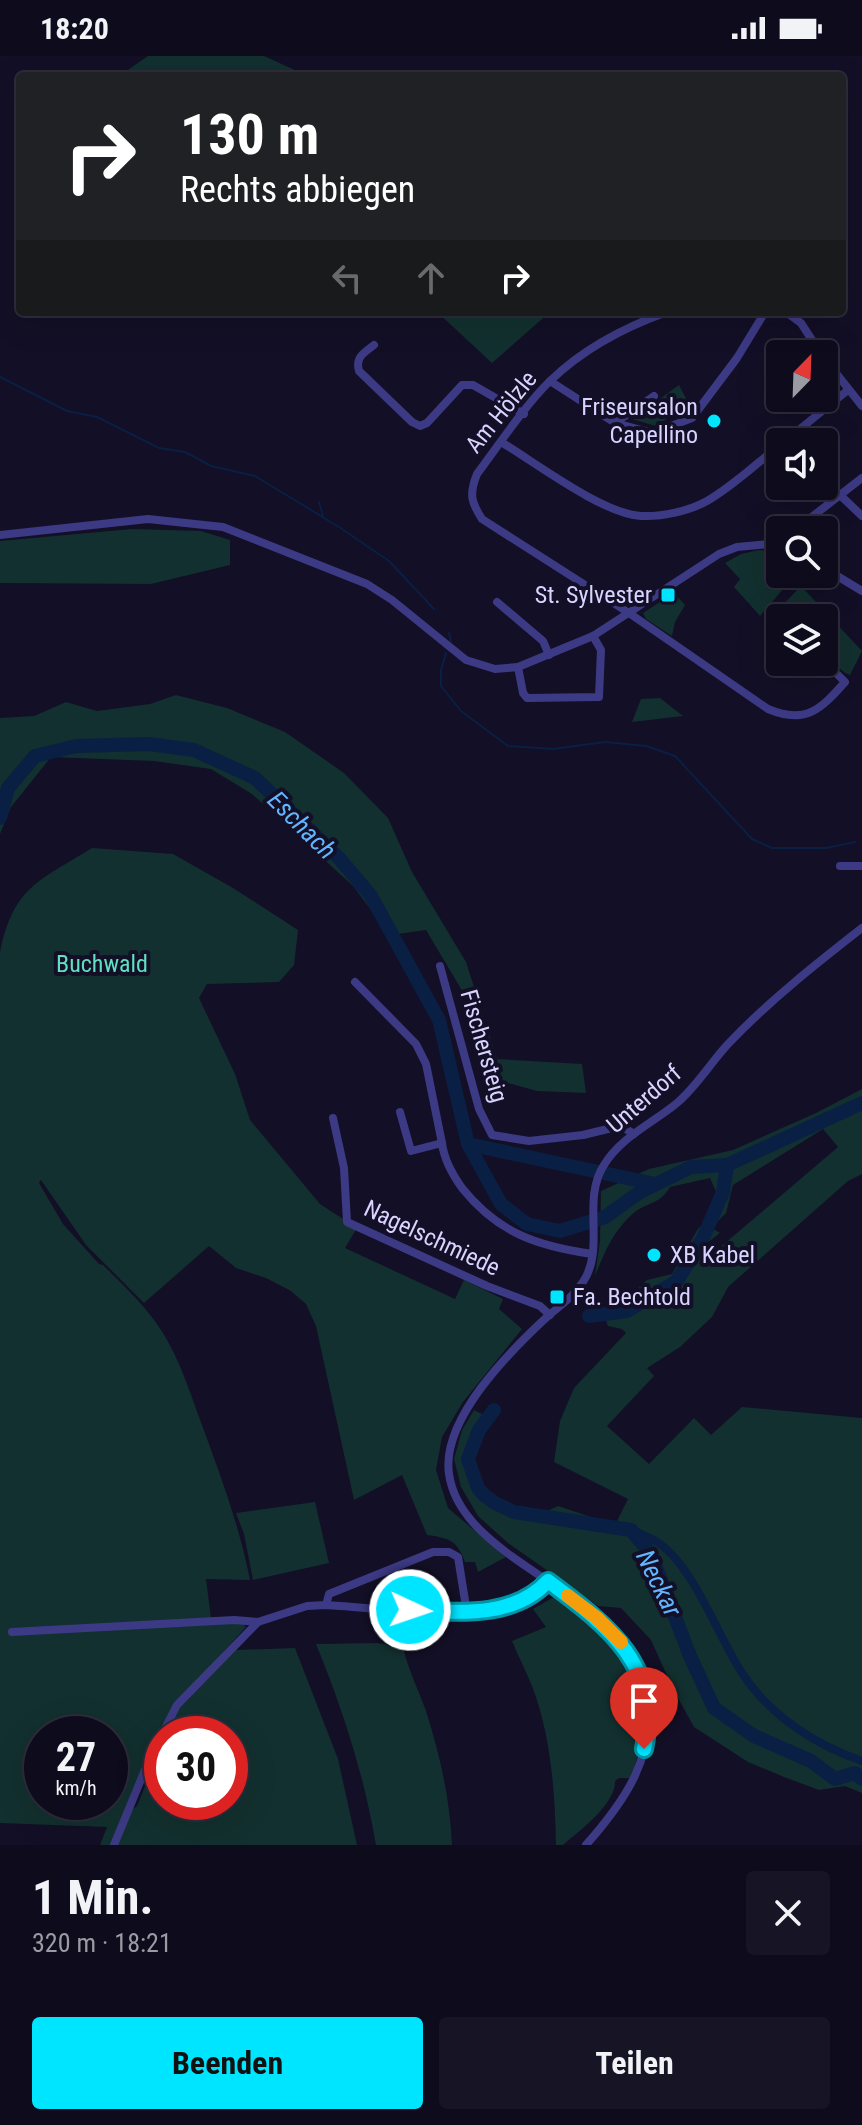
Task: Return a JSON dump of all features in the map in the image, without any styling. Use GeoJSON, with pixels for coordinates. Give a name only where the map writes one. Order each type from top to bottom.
{"type":"FeatureCollection","features":[{"type":"Feature","properties":{"kind":"street","name":"Am Hölzle"},"geometry":{"type":"LineString","coordinates":[[629,613],[482,519],[472,503],[471,491],[477,474],[550,381],[603,341],[657,316]]}},
{"type":"Feature","properties":{"kind":"street"},"geometry":{"type":"LineString","coordinates":[[550,381],[615,423],[653,433],[692,418],[737,358],[763,316]]}},
{"type":"Feature","properties":{"kind":"street"},"geometry":{"type":"LineString","coordinates":[[791,316],[801,323],[812,340]]}},
{"type":"Feature","properties":{"kind":"street"},"geometry":{"type":"LineString","coordinates":[[374,345],[359,357],[359,371],[420,426],[427,423],[462,385],[473,385],[524,414]]}},
{"type":"Feature","properties":{"kind":"street"},"geometry":{"type":"LineString","coordinates":[[838,376],[862,406]]}},
{"type":"Feature","properties":{"kind":"street"},"geometry":{"type":"LineString","coordinates":[[802,428],[848,390]]}},
{"type":"Feature","properties":{"kind":"street"},"geometry":{"type":"LineString","coordinates":[[615,423],[654,396]]}},
{"type":"Feature","properties":{"kind":"street"},"geometry":{"type":"LineString","coordinates":[[501,442],[610,508],[641,516],[679,512],[705,502],[766,457]]}},
{"type":"Feature","properties":{"kind":"street"},"geometry":{"type":"LineString","coordinates":[[813,516],[862,478]]}},
{"type":"Feature","properties":{"kind":"street"},"geometry":{"type":"LineString","coordinates":[[840,495],[862,516]]}},
{"type":"Feature","properties":{"kind":"street"},"geometry":{"type":"LineString","coordinates":[[0,535],[148,519],[223,527],[367,584],[392,600],[466,660],[495,669],[518,667],[593,636],[719,554],[737,547],[766,544]]}},
{"type":"Feature","properties":{"kind":"street"},"geometry":{"type":"LineString","coordinates":[[838,576],[862,591]]}},
{"type":"Feature","properties":{"kind":"street"},"geometry":{"type":"LineString","coordinates":[[497,602],[543,641],[549,655]]}},
{"type":"Feature","properties":{"kind":"street"},"geometry":{"type":"LineString","coordinates":[[629,613],[768,709],[781,714],[797,716],[819,709],[845,682],[838,675]]}},
{"type":"Feature","properties":{"kind":"street"},"geometry":{"type":"LineString","coordinates":[[518,667],[523,693],[527,698],[599,697],[601,650],[593,636]]}},
{"type":"Feature","properties":{"kind":"street"},"geometry":{"type":"LineString","coordinates":[[840,866],[862,866]]}},
{"type":"Feature","properties":{"kind":"street","name":"Unterdorf"},"geometry":{"type":"LineString","coordinates":[[586,1845],[619,1807],[641,1765],[648,1714],[639,1674],[624,1646],[597,1618],[471,1522],[458,1503],[449,1476],[450,1443],[468,1405],[524,1340],[585,1280],[592,1254],[598,1175],[603,1165],[616,1149],[679,1101],[728,1044],[758,1015],[862,928]]}},
{"type":"Feature","properties":{"kind":"street","name":"Fischersteig"},"geometry":{"type":"LineString","coordinates":[[440,966],[479,1109],[492,1135],[529,1141],[583,1135],[616,1127],[634,1134]]}},
{"type":"Feature","properties":{"kind":"street"},"geometry":{"type":"LineString","coordinates":[[355,982],[416,1044],[426,1064],[443,1153],[453,1176],[475,1203],[496,1223],[517,1235],[592,1254]]}},
{"type":"Feature","properties":{"kind":"street"},"geometry":{"type":"LineString","coordinates":[[400,1112],[411,1151],[442,1143]]}},
{"type":"Feature","properties":{"kind":"street","name":"Nagelschmiede"},"geometry":{"type":"LineString","coordinates":[[333,1118],[344,1168],[347,1222],[487,1286],[540,1306],[550,1315]]}},
{"type":"Feature","properties":{"kind":"street"},"geometry":{"type":"LineString","coordinates":[[326,1605],[329,1594],[424,1554],[442,1551],[458,1557],[467,1613]]}},
{"type":"Feature","properties":{"kind":"street"},"geometry":{"type":"LineString","coordinates":[[12,1632],[234,1620],[258,1622],[307,1606],[326,1605],[467,1613],[492,1611],[530,1597],[548,1581]]}},
{"type":"Feature","properties":{"kind":"street"},"geometry":{"type":"LineString","coordinates":[[114,1845],[149,1760],[177,1705],[258,1622]]}},
{"type":"Feature","properties":{"kind":"green space"},"geometry":{"type":"Polygon","coordinates":[[[148,56],[264,56],[299,72],[125,72],[148,56]]]}},
{"type":"Feature","properties":{"kind":"green space"},"geometry":{"type":"Polygon","coordinates":[[[441,316],[545,316],[492,363],[441,316]]]}},
{"type":"Feature","properties":{"kind":"green space"},"geometry":{"type":"Polygon","coordinates":[[[679,385],[689,404],[656,426],[632,419],[679,385]]]}},
{"type":"Feature","properties":{"kind":"green space"},"geometry":{"type":"Polygon","coordinates":[[[132,529],[201,531],[230,540],[230,565],[151,584],[0,583],[0,541],[132,529]]]}},
{"type":"Feature","properties":{"kind":"green space"},"geometry":{"type":"Polygon","coordinates":[[[766,551],[766,588],[784,588],[770,604],[766,604],[760,616],[734,587],[740,579],[725,563],[741,554],[766,551]]]}},
{"type":"Feature","properties":{"kind":"green space"},"geometry":{"type":"Polygon","coordinates":[[[799,588],[803,588],[818,604],[784,604],[799,588]]]}},
{"type":"Feature","properties":{"kind":"green space"},"geometry":{"type":"Polygon","coordinates":[[[674,593],[685,605],[675,622],[672,636],[646,619],[643,613],[674,593]]]}},
{"type":"Feature","properties":{"kind":"green space"},"geometry":{"type":"Polygon","coordinates":[[[838,625],[862,651],[850,675],[838,667],[838,625]]]}},
{"type":"Feature","properties":{"kind":"green space"},"geometry":{"type":"Polygon","coordinates":[[[176,695],[227,708],[285,732],[344,773],[388,818],[412,872],[466,962],[497,1059],[582,1064],[586,1093],[537,1091],[504,1082],[482,1059],[473,1009],[426,930],[390,935],[353,886],[252,794],[211,769],[154,761],[51,757],[11,807],[0,834],[0,718],[34,716],[66,702],[97,711],[150,704],[176,695]]]}},
{"type":"Feature","properties":{"kind":"green space"},"geometry":{"type":"Polygon","coordinates":[[[660,698],[683,716],[632,722],[641,699],[660,698]]]}},
{"type":"Feature","properties":{"kind":"green space","name":"Buchwald"},"geometry":{"type":"Polygon","coordinates":[[[92,848],[173,854],[298,930],[294,965],[279,982],[207,984],[199,998],[235,1074],[250,1120],[320,1204],[357,1228],[345,1248],[455,1299],[464,1280],[503,1299],[499,1309],[522,1329],[463,1402],[442,1437],[436,1470],[448,1508],[506,1557],[478,1572],[475,1562],[465,1562],[451,1541],[427,1535],[402,1475],[354,1500],[316,1326],[306,1304],[291,1291],[266,1278],[236,1268],[209,1246],[144,1303],[86,1245],[41,1180],[39,1183],[63,1224],[143,1306],[169,1343],[221,1478],[250,1580],[206,1579],[211,1618],[246,1627],[172,1708],[168,1716],[144,1716],[144,1771],[128,1807],[128,1716],[24,1716],[24,1820],[122,1820],[111,1845],[100,1845],[107,1827],[0,1823],[0,952],[6,930],[21,899],[43,878],[92,848]]]}},
{"type":"Feature","properties":{"kind":"green space"},"geometry":{"type":"Polygon","coordinates":[[[862,1089],[862,1174],[848,1181],[728,1287],[712,1317],[680,1347],[647,1368],[654,1376],[607,1426],[649,1464],[694,1418],[711,1435],[742,1407],[862,1418],[862,1793],[845,1786],[819,1790],[784,1777],[748,1762],[694,1727],[651,1640],[621,1608],[598,1606],[508,1543],[478,1516],[461,1487],[454,1459],[462,1430],[474,1410],[489,1418],[474,1444],[470,1465],[474,1477],[492,1496],[503,1504],[528,1512],[542,1513],[558,1506],[615,1525],[628,1499],[554,1462],[560,1421],[574,1388],[626,1333],[608,1326],[604,1315],[619,1306],[647,1280],[672,1274],[699,1227],[720,1233],[699,1249],[704,1261],[838,1147],[823,1129],[733,1185],[726,1213],[716,1223],[705,1219],[717,1194],[710,1178],[670,1187],[662,1197],[635,1212],[621,1226],[595,1276],[600,1241],[601,1191],[649,1169],[733,1150],[862,1089]]]}},
{"type":"Feature","properties":{"kind":"green space"},"geometry":{"type":"Polygon","coordinates":[[[315,1502],[329,1563],[253,1580],[244,1534],[236,1513],[315,1502]]]}},
{"type":"Feature","properties":{"kind":"green space"},"geometry":{"type":"Polygon","coordinates":[[[554,1597],[599,1634],[616,1653],[638,1695],[641,1719],[639,1746],[631,1778],[615,1781],[610,1799],[603,1808],[563,1845],[556,1845],[553,1785],[544,1724],[532,1686],[512,1641],[546,1627],[533,1609],[554,1597]]]}},
{"type":"Feature","properties":{"kind":"green space"},"geometry":{"type":"Polygon","coordinates":[[[377,1643],[403,1647],[440,1761],[452,1845],[376,1845],[352,1743],[316,1644],[377,1643]]]}},
{"type":"Feature","properties":{"kind":"green space"},"geometry":{"type":"Polygon","coordinates":[[[295,1648],[338,1759],[357,1845],[116,1845],[144,1788],[144,1820],[248,1820],[248,1716],[174,1716],[181,1704],[236,1650],[295,1648]]]}},
{"type":"Feature","properties":{"kind":"waterway"},"geometry":{"type":"LineString","coordinates":[[0,377],[67,411],[97,417],[159,448],[185,452],[211,466],[255,476],[389,561],[434,609]]}},
{"type":"Feature","properties":{"kind":"waterway"},"geometry":{"type":"LineString","coordinates":[[319,502],[323,516]]}},
{"type":"Feature","properties":{"kind":"waterway"},"geometry":{"type":"LineString","coordinates":[[449,633],[451,641]]}},
{"type":"Feature","properties":{"kind":"waterway"},"geometry":{"type":"LineString","coordinates":[[446,653],[441,686],[461,711],[508,746],[553,749],[605,742],[646,746],[675,756],[752,839],[772,848],[826,848],[855,842]]}},
{"type":"Feature","properties":{"kind":"waterway","name":"Eschach"},"geometry":{"type":"LineString","coordinates":[[0,818],[8,788],[35,756],[76,746],[149,744],[194,750],[255,778],[339,858],[371,896],[439,1020],[468,1144],[501,1204],[527,1224],[560,1231],[605,1217],[640,1192],[691,1167],[727,1165]]}},
{"type":"Feature","properties":{"kind":"waterway","name":"Neckar"},"geometry":{"type":"LineString","coordinates":[[589,1316],[627,1311],[677,1281],[703,1238],[723,1192],[727,1165],[862,1103]]}},
{"type":"Feature","properties":{"kind":"waterway","name":"Eschach"},"geometry":{"type":"LineString","coordinates":[[468,1144],[655,1184]]}},
{"type":"Feature","properties":{"kind":"waterway","name":"Neckar"},"geometry":{"type":"LineString","coordinates":[[494,1410],[479,1430],[468,1459],[478,1488],[484,1495],[514,1512],[631,1530],[651,1554],[690,1656],[714,1708],[754,1736],[811,1761],[835,1779],[855,1773],[862,1779]]}},
{"type":"Feature","properties":{"kind":"waterway"},"geometry":{"type":"LineString","coordinates":[[631,1530],[654,1540],[681,1565],[734,1660],[755,1691],[796,1728],[828,1747],[862,1761]]}},
{"type":"Feature","properties":{"kind":"slow traffic"},"geometry":{"type":"LineString","coordinates":[[568,1596],[621,1642]]}},
{"type":"Feature","properties":{"kind":"place","name":"Friseursalon Capellino"},"geometry":{"type":"Point","coordinates":[714,421]}},
{"type":"Feature","properties":{"kind":"place","name":"St. Sylvester"},"geometry":{"type":"Point","coordinates":[668,595]}},
{"type":"Feature","properties":{"kind":"place","name":"XB Kabel"},"geometry":{"type":"Point","coordinates":[654,1255]}},
{"type":"Feature","properties":{"kind":"place","name":"Fa. Bechtold"},"geometry":{"type":"Point","coordinates":[557,1297]}},
{"type":"Feature","properties":{"kind":"route"},"geometry":{"type":"LineString","coordinates":[[410,1610],[492,1611],[530,1597],[548,1581],[597,1618],[629,1654],[639,1674],[647,1704],[644,1749]]}}]}
